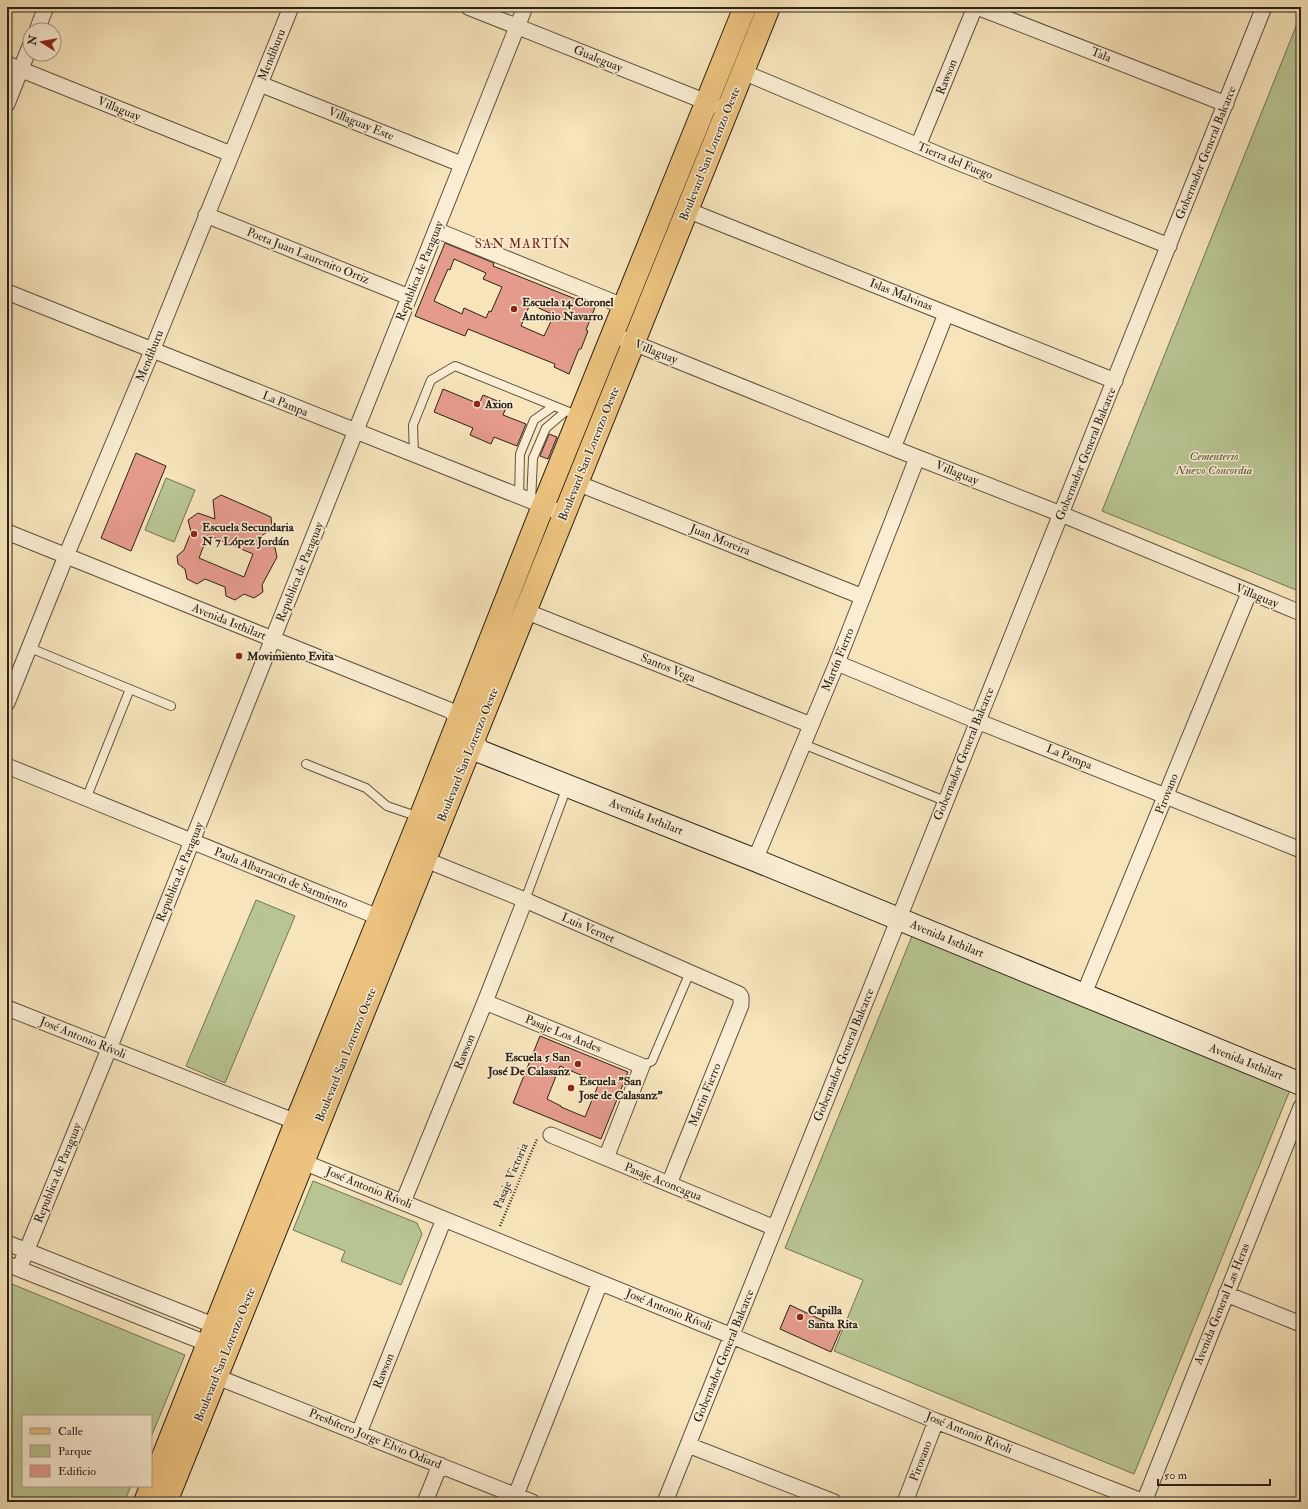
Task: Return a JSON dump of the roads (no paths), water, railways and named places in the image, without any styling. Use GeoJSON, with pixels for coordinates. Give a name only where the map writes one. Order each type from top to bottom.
{"type":"FeatureCollection","features":[{"type":"Feature","properties":{"kind":"main road","name":"Boulevard San Lorenzo Oeste"},"geometry":{"type":"LineString","coordinates":[[152,1487],[303,1162],[306,1126],[379,917],[420,818],[458,718],[531,502],[612,334],[744,7]]}},
{"type":"Feature","properties":{"kind":"main road","name":"Boulevard San Lorenzo Oeste"},"geometry":{"type":"LineString","coordinates":[[166,1502],[217,1377],[220,1339],[283,1154],[306,1126],[399,926],[769,7]]}},
{"type":"Feature","properties":{"kind":"main road","name":"Boulevard San Lorenzo Oeste"},"geometry":{"type":"LineString","coordinates":[[145,1502],[152,1487]]}},
{"type":"Feature","properties":{"kind":"street"},"geometry":{"type":"LineString","coordinates":[[40,22],[46,7]]}},
{"type":"Feature","properties":{"kind":"street","name":"Mendiburu"},"geometry":{"type":"LineString","coordinates":[[7,703],[66,556],[152,351],[291,7]]}},
{"type":"Feature","properties":{"kind":"street","name":"Gualeguay"},"geometry":{"type":"LineString","coordinates":[[468,7],[727,110]]}},
{"type":"Feature","properties":{"kind":"street","name":"Republica de Paraguay"},"geometry":{"type":"LineString","coordinates":[[13,1267],[26,1250],[109,1049],[525,7]]}},
{"type":"Feature","properties":{"kind":"street","name":"Tala"},"geometry":{"type":"LineString","coordinates":[[976,7],[1009,13],[1226,104]]}},
{"type":"Feature","properties":{"kind":"street","name":"Rawson"},"geometry":{"type":"LineString","coordinates":[[918,146],[976,7]]}},
{"type":"Feature","properties":{"kind":"street","name":"Gobernador General Balcarce"},"geometry":{"type":"LineString","coordinates":[[666,1502],[977,721],[1115,381],[1264,7]]}},
{"type":"Feature","properties":{"kind":"street"},"geometry":{"type":"LineString","coordinates":[[7,104],[14,67],[22,56]]}},
{"type":"Feature","properties":{"kind":"street","name":"Villaguay"},"geometry":{"type":"LineString","coordinates":[[14,67],[232,154]]}},
{"type":"Feature","properties":{"kind":"street","name":"Tierra del Fuego"},"geometry":{"type":"LineString","coordinates":[[743,72],[918,146],[1169,246]]}},
{"type":"Feature","properties":{"kind":"street","name":"Villaguay Este"},"geometry":{"type":"LineString","coordinates":[[260,84],[462,164]]}},
{"type":"Feature","properties":{"kind":"street","name":"Islas Malvinas"},"geometry":{"type":"LineString","coordinates":[[687,210],[1115,381]]}},
{"type":"Feature","properties":{"kind":"street","name":"Poeta Juan Laurenito Ortiz"},"geometry":{"type":"LineString","coordinates":[[206,215],[409,297]]}},
{"type":"Feature","properties":{"kind":"street"},"geometry":{"type":"LineString","coordinates":[[436,230],[623,306]]}},
{"type":"Feature","properties":{"kind":"street","name":"La Pampa"},"geometry":{"type":"LineString","coordinates":[[7,292],[564,514]]}},
{"type":"Feature","properties":{"kind":"street"},"geometry":{"type":"LineString","coordinates":[[894,448],[946,314]]}},
{"type":"Feature","properties":{"kind":"street","name":"Villaguay"},"geometry":{"type":"LineString","coordinates":[[612,334],[917,458],[1061,514],[1249,593],[1301,613]]}},
{"type":"Feature","properties":{"kind":"street","name":"Martín Fierro"},"geometry":{"type":"LineString","coordinates":[[755,860],[837,663],[917,458]]}},
{"type":"Feature","properties":{"kind":"street","name":"Juan Moreira"},"geometry":{"type":"LineString","coordinates":[[577,484],[863,597]]}},
{"type":"Feature","properties":{"kind":"street","name":"Avenida Isthilart"},"geometry":{"type":"LineString","coordinates":[[7,532],[449,710],[458,718],[479,750],[755,860],[1083,996],[1301,1084]]}},
{"type":"Feature","properties":{"kind":"street","name":"Pirovano"},"geometry":{"type":"LineString","coordinates":[[1083,996],[1249,593]]}},
{"type":"Feature","properties":{"kind":"street","name":"Santos Vega"},"geometry":{"type":"LineString","coordinates":[[525,611],[811,725]]}},
{"type":"Feature","properties":{"kind":"street","name":"La Pampa"},"geometry":{"type":"LineString","coordinates":[[837,663],[977,721],[1301,850]]}},
{"type":"Feature","properties":{"kind":"street","name":"Paula Albarracín de Sarmiento"},"geometry":{"type":"LineString","coordinates":[[7,766],[399,926]]}},
{"type":"Feature","properties":{"kind":"street","name":"Luis Vernet"},"geometry":{"type":"LineString","coordinates":[[426,860],[525,900],[736,992],[741,997],[741,1005]]}},
{"type":"Feature","properties":{"kind":"street","name":"Rawson"},"geometry":{"type":"LineString","coordinates":[[403,1202],[525,900]]}},
{"type":"Feature","properties":{"kind":"street","name":"Pasaje Los Andes"},"geometry":{"type":"LineString","coordinates":[[485,1002],[642,1066]]}},
{"type":"Feature","properties":{"kind":"street","name":"Martin Fierro"},"geometry":{"type":"LineString","coordinates":[[669,1184],[741,1005]]}},
{"type":"Feature","properties":{"kind":"street","name":"José Antonio Rívoli"},"geometry":{"type":"LineString","coordinates":[[7,1008],[306,1126]]}},
{"type":"Feature","properties":{"kind":"street"},"geometry":{"type":"LineString","coordinates":[[606,1158],[642,1066]]}},
{"type":"Feature","properties":{"kind":"street","name":"Avenida General Las Heras"},"geometry":{"type":"LineString","coordinates":[[1144,1502],[1301,1106]]}},
{"type":"Feature","properties":{"kind":"street","name":"Pasaje Aconcagua"},"geometry":{"type":"LineString","coordinates":[[551,1135],[775,1228]]}},
{"type":"Feature","properties":{"kind":"street","name":"José Antonio Rívoli"},"geometry":{"type":"LineString","coordinates":[[283,1154],[732,1336],[936,1421],[1144,1502]]}},
{"type":"Feature","properties":{"kind":"street","name":"Rawson"},"geometry":{"type":"LineString","coordinates":[[359,1433],[444,1219]]}},
{"type":"Feature","properties":{"kind":"street"},"geometry":{"type":"LineString","coordinates":[[7,1243],[26,1250],[220,1339]]}},
{"type":"Feature","properties":{"kind":"street"},"geometry":{"type":"LineString","coordinates":[[13,1267],[220,1339]]}},
{"type":"Feature","properties":{"kind":"street"},"geometry":{"type":"LineString","coordinates":[[516,1495],[600,1283]]}},
{"type":"Feature","properties":{"kind":"street"},"geometry":{"type":"LineString","coordinates":[[1226,1294],[1301,1324]]}},
{"type":"Feature","properties":{"kind":"street","name":"Presbítero Jorge Elvio Odiard"},"geometry":{"type":"LineString","coordinates":[[217,1377],[532,1502]]}},
{"type":"Feature","properties":{"kind":"street","name":"Pirovano"},"geometry":{"type":"LineString","coordinates":[[905,1502],[936,1421]]}},
{"type":"Feature","properties":{"kind":"street"},"geometry":{"type":"LineString","coordinates":[[688,1445],[834,1502]]}},
{"type":"Feature","properties":{"kind":"street"},"geometry":{"type":"LineString","coordinates":[[425,1502],[440,1465]]}},
{"type":"Feature","properties":{"kind":"lane"},"geometry":{"type":"LineString","coordinates":[[414,455],[413,424],[431,380],[455,366],[573,413]]}},
{"type":"Feature","properties":{"kind":"lane"},"geometry":{"type":"LineString","coordinates":[[531,502],[520,454],[534,420],[554,406]]}},
{"type":"Feature","properties":{"kind":"lane"},"geometry":{"type":"LineString","coordinates":[[30,648],[171,706]]}},
{"type":"Feature","properties":{"kind":"lane"},"geometry":{"type":"LineString","coordinates":[[86,799],[130,689]]}},
{"type":"Feature","properties":{"kind":"lane"},"geometry":{"type":"LineString","coordinates":[[803,744],[946,801]]}},
{"type":"Feature","properties":{"kind":"lane"},"geometry":{"type":"LineString","coordinates":[[306,764],[366,788],[388,806],[420,818]]}},
{"type":"Feature","properties":{"kind":"lane"},"geometry":{"type":"LineString","coordinates":[[525,900],[568,786]]}},
{"type":"Feature","properties":{"kind":"lane"},"geometry":{"type":"LineString","coordinates":[[642,1066],[652,1061],[690,972]]}},
{"type":"Feature","properties":{"kind":"place","name":"Escuela 14 Coronel Antonio Navarro"},"geometry":{"type":"Point","coordinates":[514,309]}},
{"type":"Feature","properties":{"kind":"place","name":"Axion"},"geometry":{"type":"Point","coordinates":[477,404]}},
{"type":"Feature","properties":{"kind":"place","name":"Escuela Secundaria N 7 López Jordán"},"geometry":{"type":"Point","coordinates":[194,534]}},
{"type":"Feature","properties":{"kind":"place","name":"Movimiento Evita"},"geometry":{"type":"Point","coordinates":[239,656]}},
{"type":"Feature","properties":{"kind":"place","name":"Escuela 5 San José De Calasanz"},"geometry":{"type":"Point","coordinates":[578,1064]}},
{"type":"Feature","properties":{"kind":"place","name":"Escuela \"San Jose de Calasanz\""},"geometry":{"type":"Point","coordinates":[571,1088]}},
{"type":"Feature","properties":{"kind":"place","name":"Capilla Santa Rita"},"geometry":{"type":"Point","coordinates":[800,1317]}},
{"type":"Feature","properties":{"kind":"district","name":"SAN MARTÍN"},"geometry":{"type":"Point","coordinates":[523,244]}},
{"type":"Feature","properties":{"kind":"park label","name":"Cementerio Nuevo Concordia"},"geometry":{"type":"Point","coordinates":[1214,463]}}]}
